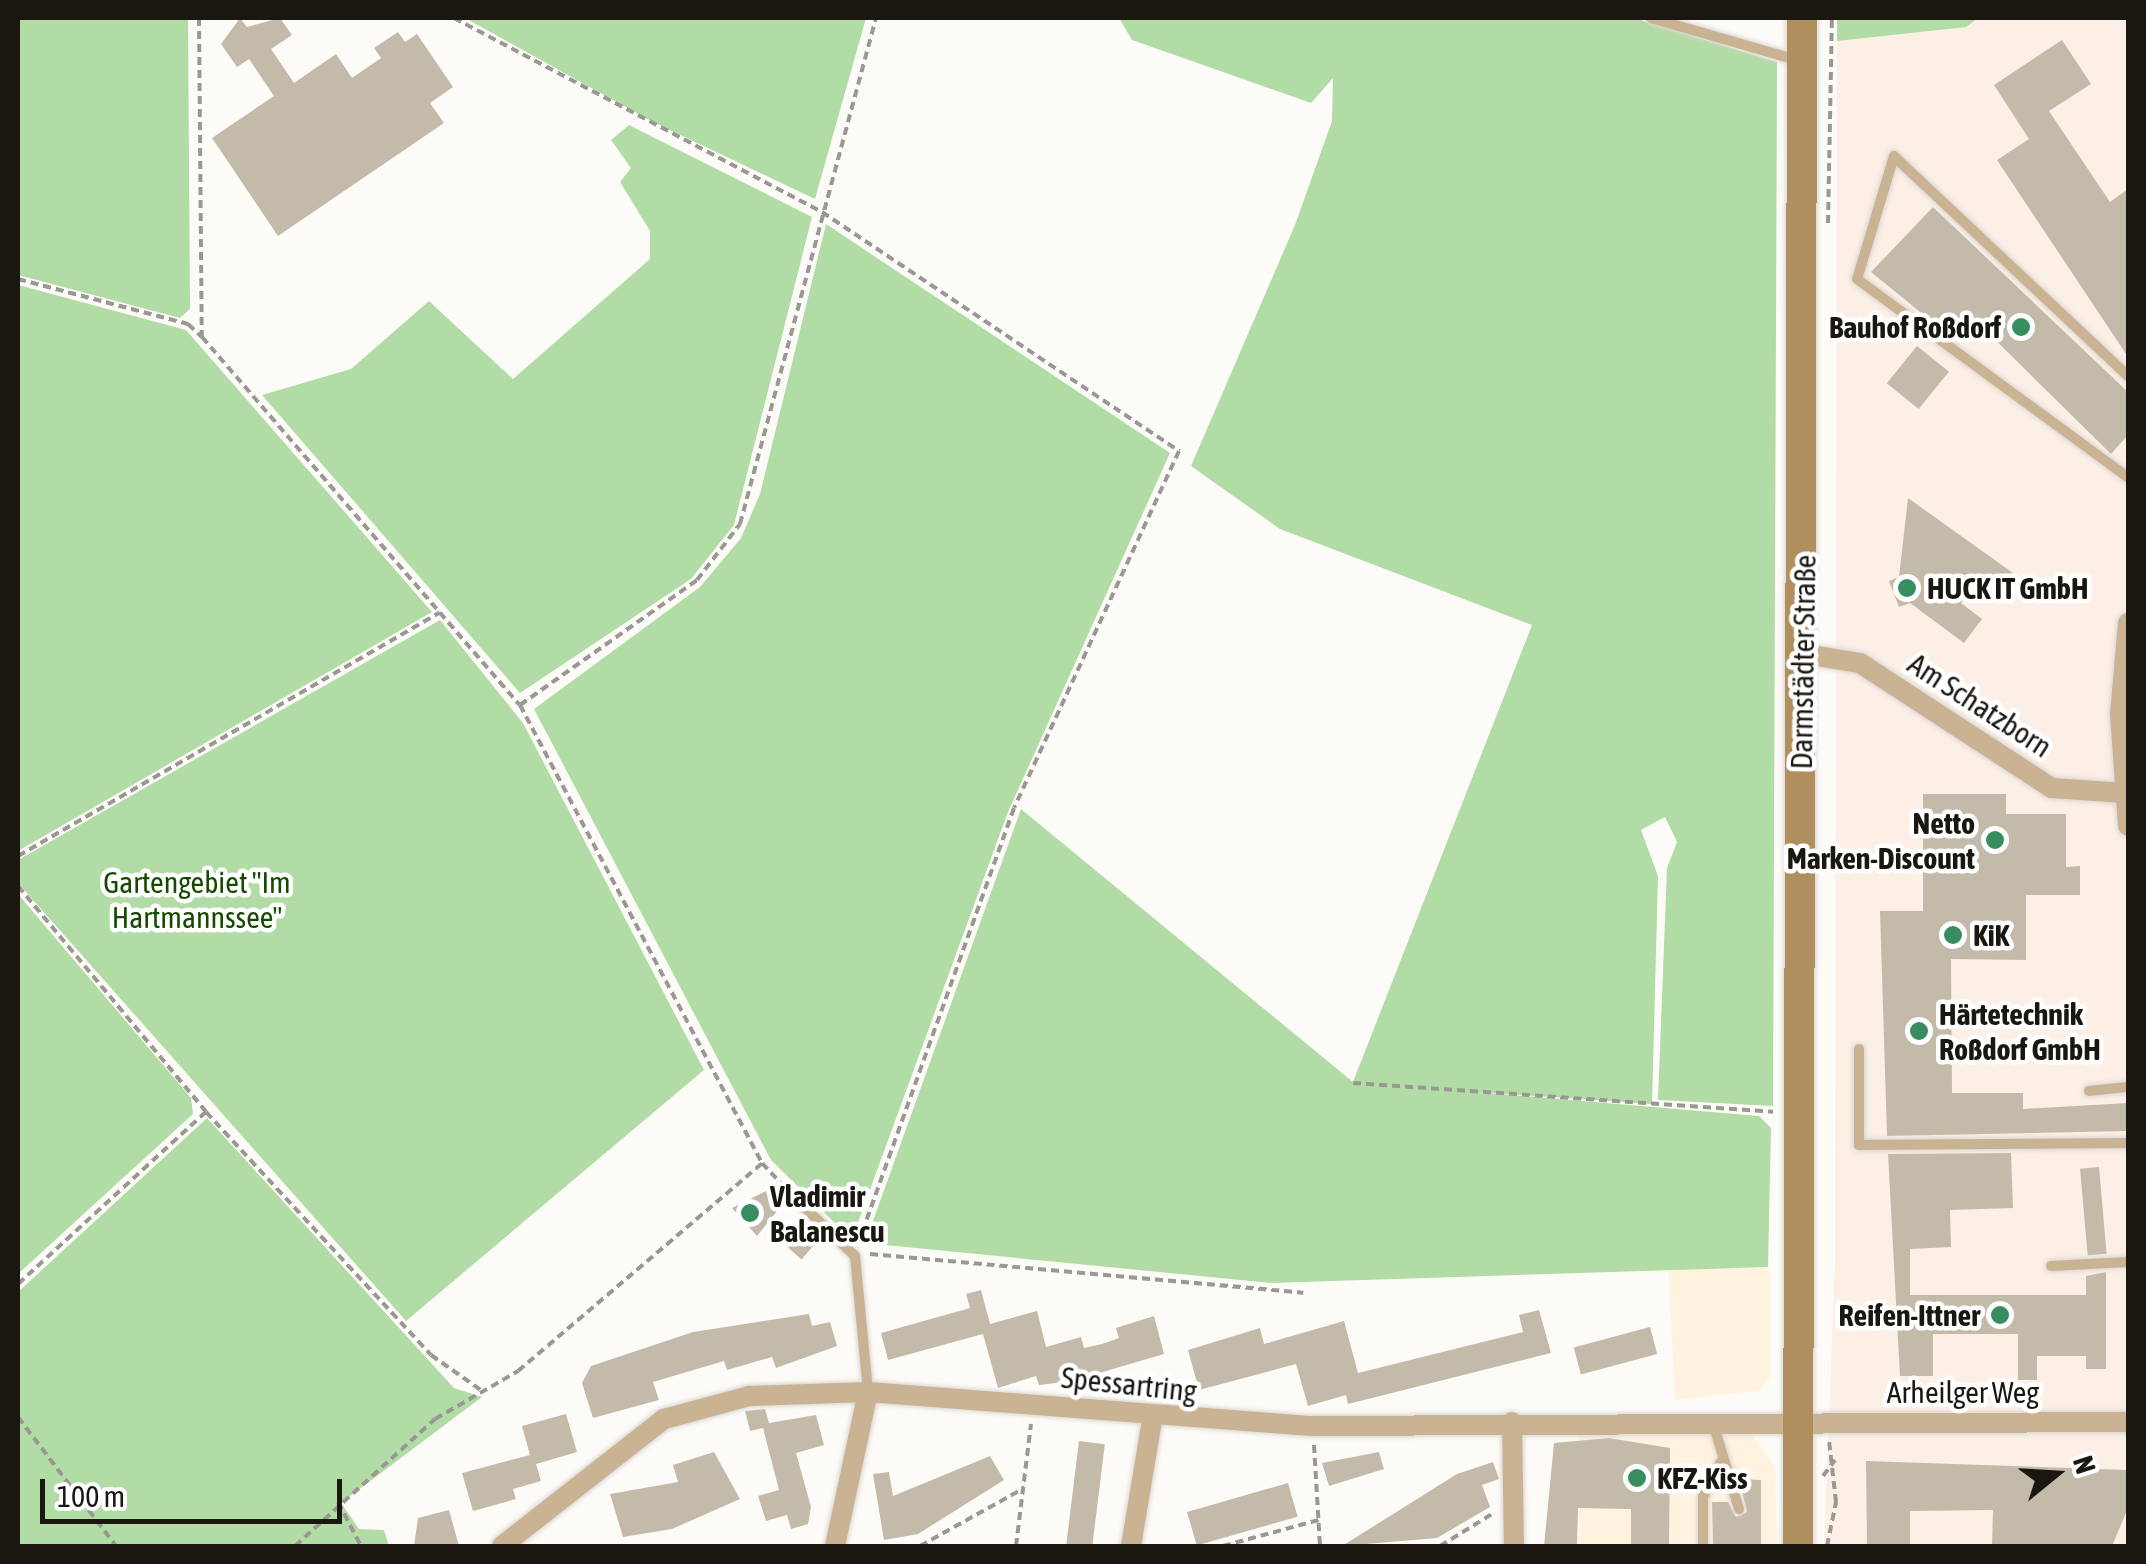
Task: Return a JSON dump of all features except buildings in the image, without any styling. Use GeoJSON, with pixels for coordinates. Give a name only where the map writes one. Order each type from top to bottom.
{"type":"FeatureCollection","features":[{"type":"Feature","properties":{"kind":"main road","name":"Darmstädter Straße"},"geometry":{"type":"LineString","coordinates":[[1798,1546],[1804,654],[1802,18]]}},
{"type":"Feature","properties":{"kind":"street"},"geometry":{"type":"LineString","coordinates":[[2128,623],[2124,711],[2128,826]]}},
{"type":"Feature","properties":{"kind":"street","name":"Am Schatzborn"},"geometry":{"type":"LineString","coordinates":[[1804,654],[1860,663],[2052,788],[2125,794]]}},
{"type":"Feature","properties":{"kind":"street"},"geometry":{"type":"LineString","coordinates":[[835,1546],[868,1392]]}},
{"type":"Feature","properties":{"kind":"street","name":"Spessartring"},"geometry":{"type":"LineString","coordinates":[[502,1546],[618,1452],[697,1404],[868,1392],[1032,1404],[1152,1420],[1312,1426],[1798,1422]]}},
{"type":"Feature","properties":{"kind":"street"},"geometry":{"type":"LineString","coordinates":[[1131,1546],[1152,1420]]}},
{"type":"Feature","properties":{"kind":"street"},"geometry":{"type":"LineString","coordinates":[[1512,1422],[1514,1546]]}},
{"type":"Feature","properties":{"kind":"street","name":"Arheilger Weg"},"geometry":{"type":"LineString","coordinates":[[1798,1422],[2128,1422]]}},
{"type":"Feature","properties":{"kind":"lane"},"geometry":{"type":"LineString","coordinates":[[1651,18],[1801,62]]}},
{"type":"Feature","properties":{"kind":"lane"},"geometry":{"type":"LineString","coordinates":[[2128,376],[1894,156],[1856,279],[2128,477]]}},
{"type":"Feature","properties":{"kind":"lane"},"geometry":{"type":"LineString","coordinates":[[1859,1049],[1859,1145],[2128,1143]]}},
{"type":"Feature","properties":{"kind":"lane"},"geometry":{"type":"LineString","coordinates":[[2089,1090],[2128,1087]]}},
{"type":"Feature","properties":{"kind":"lane"},"geometry":{"type":"LineString","coordinates":[[800,1202],[855,1256],[868,1392]]}},
{"type":"Feature","properties":{"kind":"lane"},"geometry":{"type":"LineString","coordinates":[[2051,1266],[2128,1262]]}},
{"type":"Feature","properties":{"kind":"lane"},"geometry":{"type":"LineString","coordinates":[[1713,1422],[1739,1509]]}},
{"type":"Feature","properties":{"kind":"lane"},"geometry":{"type":"LineString","coordinates":[[1703,1546],[1704,1496],[1722,1461]]}},
{"type":"Feature","properties":{"kind":"path"},"geometry":{"type":"LineString","coordinates":[[199,18],[202,336]]}},
{"type":"Feature","properties":{"kind":"path"},"geometry":{"type":"LineString","coordinates":[[454,18],[822,212],[1179,451],[1014,808],[855,1256],[1303,1293]]}},
{"type":"Feature","properties":{"kind":"path"},"geometry":{"type":"LineString","coordinates":[[520,705],[697,580],[740,524],[876,18]]}},
{"type":"Feature","properties":{"kind":"path"},"geometry":{"type":"LineString","coordinates":[[18,280],[188,324],[520,705],[762,1163],[800,1202]]}},
{"type":"Feature","properties":{"kind":"path"},"geometry":{"type":"LineString","coordinates":[[18,856],[440,612]]}},
{"type":"Feature","properties":{"kind":"path"},"geometry":{"type":"LineString","coordinates":[[18,886],[206,1112],[431,1355],[482,1392]]}},
{"type":"Feature","properties":{"kind":"path"},"geometry":{"type":"LineString","coordinates":[[1353,1083],[1798,1114]]}},
{"type":"Feature","properties":{"kind":"path"},"geometry":{"type":"LineString","coordinates":[[18,1284],[206,1112]]}},
{"type":"Feature","properties":{"kind":"path"},"geometry":{"type":"LineString","coordinates":[[295,1546],[337,1500],[482,1392],[762,1163]]}},
{"type":"Feature","properties":{"kind":"path"},"geometry":{"type":"LineString","coordinates":[[1016,1546],[1032,1404]]}},
{"type":"Feature","properties":{"kind":"path"},"geometry":{"type":"LineString","coordinates":[[18,1417],[116,1546]]}},
{"type":"Feature","properties":{"kind":"path"},"geometry":{"type":"LineString","coordinates":[[1312,1426],[1320,1546]]}},
{"type":"Feature","properties":{"kind":"path"},"geometry":{"type":"LineString","coordinates":[[1827,1546],[1835,1460]]}},
{"type":"Feature","properties":{"kind":"path"},"geometry":{"type":"LineString","coordinates":[[920,1546],[1024,1488]]}},
{"type":"Feature","properties":{"kind":"path"},"geometry":{"type":"LineString","coordinates":[[337,1500],[362,1546]]}},
{"type":"Feature","properties":{"kind":"path"},"geometry":{"type":"LineString","coordinates":[[1440,1546],[1513,1502]]}},
{"type":"Feature","properties":{"kind":"path"},"geometry":{"type":"LineString","coordinates":[[1224,1546],[1319,1520]]}},
{"type":"Feature","properties":{"kind":"shaded area"},"geometry":{"type":"Polygon","coordinates":[[[1990,18],[2128,18],[2128,1546],[1824,1546],[1835,1263],[1837,41],[1990,18]]]}},
{"type":"Feature","properties":{"kind":"shaded area"},"geometry":{"type":"Polygon","coordinates":[[[1668,1267],[1770,1268],[1770,1379],[1759,1391],[1675,1400],[1668,1267]]]}},
{"type":"Feature","properties":{"kind":"shaded area"},"geometry":{"type":"Polygon","coordinates":[[[1579,1434],[1751,1435],[1775,1466],[1777,1546],[1579,1546],[1579,1434]]]}},
{"type":"Feature","properties":{"kind":"green space"},"geometry":{"type":"Polygon","coordinates":[[[18,18],[188,18],[190,309],[180,318],[18,275],[18,18]]]}},
{"type":"Feature","properties":{"kind":"green space"},"geometry":{"type":"Polygon","coordinates":[[[465,18],[866,18],[815,199],[651,121],[465,18]]]}},
{"type":"Feature","properties":{"kind":"green space"},"geometry":{"type":"Polygon","coordinates":[[[1119,18],[1634,18],[1777,62],[1773,1106],[1658,1100],[1667,868],[1677,842],[1665,817],[1641,830],[1658,876],[1652,1104],[1464,1091],[1759,1116],[1771,1128],[1768,1267],[1271,1283],[875,1244],[869,1232],[1021,809],[1353,1082],[1532,625],[1280,529],[1191,466],[1295,225],[1332,121],[1333,78],[1311,103],[1132,40],[1119,18]]]}},
{"type":"Feature","properties":{"kind":"green space"},"geometry":{"type":"Polygon","coordinates":[[[1837,18],[1978,18],[1966,27],[1837,41],[1837,18]]]}},
{"type":"Feature","properties":{"kind":"green space"},"geometry":{"type":"Polygon","coordinates":[[[629,125],[812,217],[734,525],[691,579],[520,693],[262,395],[351,369],[429,301],[513,379],[650,259],[650,231],[620,182],[631,168],[611,140],[629,125]]]}},
{"type":"Feature","properties":{"kind":"green space"},"geometry":{"type":"Polygon","coordinates":[[[826,224],[1170,453],[1008,812],[856,1228],[844,1232],[771,1160],[534,709],[700,587],[741,538],[760,494],[826,224]]]}},
{"type":"Feature","properties":{"kind":"green space"},"geometry":{"type":"Polygon","coordinates":[[[18,285],[186,330],[432,612],[18,851],[18,285]]]}},
{"type":"Feature","properties":{"kind":"green space","name":"Gartengebiet \"Im Hartmannssee\""},"geometry":{"type":"Polygon","coordinates":[[[440,620],[523,723],[704,1070],[406,1321],[18,883],[18,860],[440,620]]]}},
{"type":"Feature","properties":{"kind":"green space"},"geometry":{"type":"Polygon","coordinates":[[[18,894],[191,1098],[193,1114],[18,1274],[18,894]]]}},
{"type":"Feature","properties":{"kind":"green space"},"geometry":{"type":"Polygon","coordinates":[[[207,1118],[454,1388],[482,1397],[341,1503],[359,1529],[384,1530],[389,1546],[18,1546],[18,1292],[207,1118]]]}},
{"type":"Feature","properties":{"kind":"place","name":"Bauhof Roßdorf"},"geometry":{"type":"Point","coordinates":[2021,327]}},
{"type":"Feature","properties":{"kind":"place","name":"HUCK IT GmbH"},"geometry":{"type":"Point","coordinates":[1907,588]}},
{"type":"Feature","properties":{"kind":"place","name":"Netto Marken-Discount"},"geometry":{"type":"Point","coordinates":[1995,840]}},
{"type":"Feature","properties":{"kind":"place","name":"KiK"},"geometry":{"type":"Point","coordinates":[1953,935]}},
{"type":"Feature","properties":{"kind":"place","name":"Härtetechnik Roßdorf GmbH"},"geometry":{"type":"Point","coordinates":[1919,1031]}},
{"type":"Feature","properties":{"kind":"place","name":"Vladimir Balanescu"},"geometry":{"type":"Point","coordinates":[750,1213]}},
{"type":"Feature","properties":{"kind":"place","name":"Reifen-Ittner"},"geometry":{"type":"Point","coordinates":[2000,1315]}},
{"type":"Feature","properties":{"kind":"place","name":"KFZ-Kiss"},"geometry":{"type":"Point","coordinates":[1637,1478]}}]}
